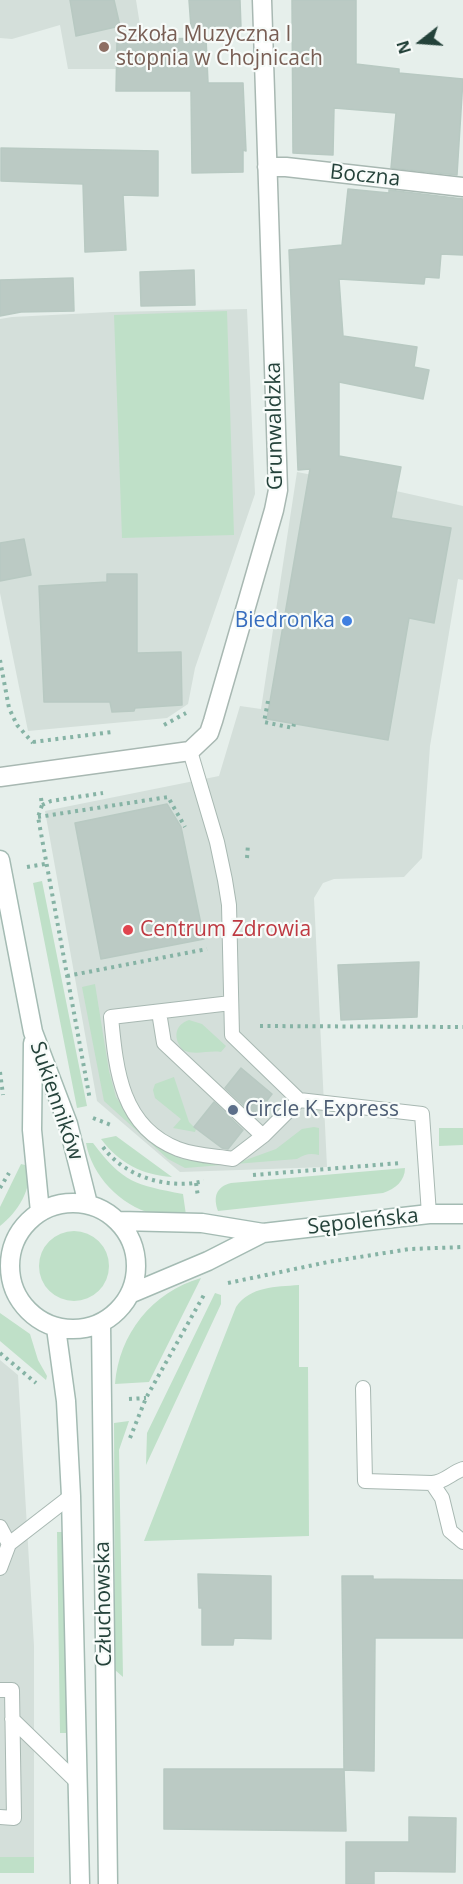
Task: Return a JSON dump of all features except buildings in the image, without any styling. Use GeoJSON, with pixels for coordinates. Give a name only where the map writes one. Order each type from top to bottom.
{"type":"FeatureCollection","features":[{"type":"Feature","properties":{"kind":"main road","name":"Grunwaldzka"},"geometry":{"type":"LineString","coordinates":[[190,751],[209,733],[278,490],[262,0]]}},
{"type":"Feature","properties":{"kind":"main road","name":"Boczna"},"geometry":{"type":"LineString","coordinates":[[267,167],[463,187]]}},
{"type":"Feature","properties":{"kind":"main road"},"geometry":{"type":"LineString","coordinates":[[0,777],[190,751]]}},
{"type":"Feature","properties":{"kind":"main road","name":"Sukienników"},"geometry":{"type":"LineString","coordinates":[[0,860],[33,1032],[68,1124],[88,1204]]}},
{"type":"Feature","properties":{"kind":"main road","name":"Sukienników"},"geometry":{"type":"LineString","coordinates":[[33,1032],[32,1130],[40,1212]]}},
{"type":"Feature","properties":{"kind":"main road"},"geometry":{"type":"LineString","coordinates":[[64,1204],[88,1204],[105,1211],[118,1221],[130,1237],[136,1255],[137,1275],[132,1293],[119,1311],[101,1324],[87,1329],[56,1328],[39,1320],[25,1308],[5,1274],[16,1239],[26,1224],[40,1212],[64,1204]]}},
{"type":"Feature","properties":{"kind":"main road","name":"Sępoleńska"},"geometry":{"type":"LineString","coordinates":[[118,1221],[202,1223],[263,1233],[429,1214],[463,1214]]}},
{"type":"Feature","properties":{"kind":"main road","name":"Sępoleńska"},"geometry":{"type":"LineString","coordinates":[[132,1293],[208,1261],[263,1233]]}},
{"type":"Feature","properties":{"kind":"main road","name":"Człuchowska"},"geometry":{"type":"LineString","coordinates":[[101,1324],[108,1884]]}},
{"type":"Feature","properties":{"kind":"main road","name":"Człuchowska"},"geometry":{"type":"LineString","coordinates":[[56,1328],[66,1401],[71,1496],[80,1884]]}},
{"type":"Feature","properties":{"kind":"lane"},"geometry":{"type":"LineString","coordinates":[[190,751],[218,842],[229,905],[232,1035],[299,1100],[422,1114],[429,1214]]}},
{"type":"Feature","properties":{"kind":"lane"},"geometry":{"type":"LineString","coordinates":[[231,1003],[111,1017],[116,1068],[134,1113],[160,1140],[178,1149],[233,1159],[263,1136],[299,1100]]}},
{"type":"Feature","properties":{"kind":"lane"},"geometry":{"type":"LineString","coordinates":[[159,1012],[164,1043],[263,1136]]}},
{"type":"Feature","properties":{"kind":"lane"},"geometry":{"type":"LineString","coordinates":[[363,1388],[365,1481],[441,1482],[456,1471],[463,1469]]}},
{"type":"Feature","properties":{"kind":"lane"},"geometry":{"type":"LineString","coordinates":[[432,1483],[442,1498],[450,1531],[463,1542]]}},
{"type":"Feature","properties":{"kind":"lane"},"geometry":{"type":"LineString","coordinates":[[0,1568],[9,1544],[71,1496]]}},
{"type":"Feature","properties":{"kind":"lane"},"geometry":{"type":"LineString","coordinates":[[0,1527],[9,1544]]}},
{"type":"Feature","properties":{"kind":"lane"},"geometry":{"type":"LineString","coordinates":[[0,1690],[12,1690],[14,1818],[0,1817]]}},
{"type":"Feature","properties":{"kind":"lane"},"geometry":{"type":"LineString","coordinates":[[12,1719],[79,1784]]}},
{"type":"Feature","properties":{"kind":"path"},"geometry":{"type":"LineString","coordinates":[[0,660],[9,708],[17,725],[33,742],[123,731]]}},
{"type":"Feature","properties":{"kind":"path"},"geometry":{"type":"LineString","coordinates":[[268,701],[264,722],[293,728],[294,724]]}},
{"type":"Feature","properties":{"kind":"path"},"geometry":{"type":"LineString","coordinates":[[156,726],[167,725],[190,711]]}},
{"type":"Feature","properties":{"kind":"path"},"geometry":{"type":"LineString","coordinates":[[38,817],[168,797],[188,833]]}},
{"type":"Feature","properties":{"kind":"path"},"geometry":{"type":"LineString","coordinates":[[42,804],[38,817],[93,1118]]}},
{"type":"Feature","properties":{"kind":"path"},"geometry":{"type":"LineString","coordinates":[[247,864],[248,844]]}},
{"type":"Feature","properties":{"kind":"path"},"geometry":{"type":"LineString","coordinates":[[67,976],[211,948]]}},
{"type":"Feature","properties":{"kind":"path"},"geometry":{"type":"LineString","coordinates":[[256,1024],[262,1027],[463,1026]]}},
{"type":"Feature","properties":{"kind":"path"},"geometry":{"type":"LineString","coordinates":[[99,1141],[110,1156],[122,1166],[147,1179],[196,1183],[213,1179]]}},
{"type":"Feature","properties":{"kind":"path"},"geometry":{"type":"LineString","coordinates":[[245,1175],[405,1163]]}},
{"type":"Feature","properties":{"kind":"path"},"geometry":{"type":"LineString","coordinates":[[221,1283],[410,1249],[463,1247]]}},
{"type":"Feature","properties":{"kind":"path"},"geometry":{"type":"LineString","coordinates":[[146,1398],[209,1284]]}},
{"type":"Feature","properties":{"kind":"path"},"geometry":{"type":"LineString","coordinates":[[0,1353],[36,1383],[37,1393]]}},
{"type":"Feature","properties":{"kind":"shaded area","name":"Szkoła Muzyczna I stopnia w Chojnicach"},"geometry":{"type":"Polygon","coordinates":[[[0,0],[136,0],[147,69],[68,69],[60,25],[12,39],[0,38],[0,0]]]}},
{"type":"Feature","properties":{"kind":"shaded area"},"geometry":{"type":"Polygon","coordinates":[[[247,309],[255,494],[195,668],[188,704],[167,718],[28,731],[0,593],[0,319],[112,312],[247,309]]]}},
{"type":"Feature","properties":{"kind":"shaded area"},"geometry":{"type":"Polygon","coordinates":[[[297,472],[463,506],[463,580],[458,579],[430,746],[422,858],[404,877],[334,879],[323,883],[314,898],[327,1167],[180,1172],[97,1101],[45,811],[219,776],[240,706],[261,709],[297,472]]]}},
{"type":"Feature","properties":{"kind":"shaded area"},"geometry":{"type":"Polygon","coordinates":[[[0,1360],[18,1375],[34,1646],[34,1873],[0,1873],[0,1360]]]}},
{"type":"Feature","properties":{"kind":"green space"},"geometry":{"type":"Polygon","coordinates":[[[227,311],[234,535],[122,538],[114,315],[227,311]]]}},
{"type":"Feature","properties":{"kind":"green space"},"geometry":{"type":"Polygon","coordinates":[[[42,881],[87,1106],[77,1108],[33,883],[42,881]]]}},
{"type":"Feature","properties":{"kind":"green space"},"geometry":{"type":"Polygon","coordinates":[[[95,984],[109,1071],[116,1097],[135,1124],[173,1155],[182,1159],[240,1162],[276,1149],[302,1129],[314,1127],[319,1128],[319,1155],[308,1154],[297,1159],[185,1168],[168,1159],[104,1101],[82,987],[95,984]]]}},
{"type":"Feature","properties":{"kind":"green space"},"geometry":{"type":"Polygon","coordinates":[[[189,1020],[202,1024],[226,1046],[221,1052],[192,1053],[183,1050],[177,1033],[180,1025],[189,1020]]]}},
{"type":"Feature","properties":{"kind":"green space"},"geometry":{"type":"Polygon","coordinates":[[[174,1077],[189,1122],[196,1129],[195,1132],[173,1128],[181,1119],[155,1098],[153,1090],[155,1084],[174,1077]]]}},
{"type":"Feature","properties":{"kind":"green space"},"geometry":{"type":"Polygon","coordinates":[[[439,1128],[463,1128],[463,1145],[439,1146],[439,1128]]]}},
{"type":"Feature","properties":{"kind":"green space"},"geometry":{"type":"Polygon","coordinates":[[[116,1136],[172,1177],[151,1174],[123,1161],[101,1139],[116,1136]]]}},
{"type":"Feature","properties":{"kind":"green space"},"geometry":{"type":"Polygon","coordinates":[[[86,1143],[93,1143],[113,1167],[132,1180],[153,1188],[183,1194],[186,1215],[153,1214],[129,1204],[109,1188],[101,1178],[94,1167],[86,1143]]]}},
{"type":"Feature","properties":{"kind":"green space"},"geometry":{"type":"Polygon","coordinates":[[[21,1164],[29,1166],[26,1191],[13,1214],[0,1226],[0,1207],[21,1164]]]}},
{"type":"Feature","properties":{"kind":"green space"},"geometry":{"type":"Polygon","coordinates":[[[405,1168],[405,1173],[398,1184],[383,1193],[218,1211],[217,1193],[222,1187],[231,1183],[405,1168]]]}},
{"type":"Feature","properties":{"kind":"green space"},"geometry":{"type":"Polygon","coordinates":[[[74,1231],[87,1234],[99,1241],[106,1253],[109,1266],[106,1279],[99,1291],[87,1298],[74,1301],[61,1298],[49,1291],[42,1279],[39,1266],[42,1253],[49,1241],[61,1234],[74,1231]]]}},
{"type":"Feature","properties":{"kind":"green space"},"geometry":{"type":"Polygon","coordinates":[[[201,1278],[149,1382],[115,1384],[123,1348],[141,1318],[167,1293],[201,1278]]]}},
{"type":"Feature","properties":{"kind":"green space"},"geometry":{"type":"Polygon","coordinates":[[[299,1285],[299,1367],[308,1367],[309,1536],[144,1541],[236,1307],[256,1291],[299,1285]]]}},
{"type":"Feature","properties":{"kind":"green space"},"geometry":{"type":"Polygon","coordinates":[[[215,1293],[221,1295],[221,1304],[146,1465],[147,1433],[215,1293]]]}},
{"type":"Feature","properties":{"kind":"green space"},"geometry":{"type":"Polygon","coordinates":[[[0,1313],[30,1334],[38,1360],[47,1376],[46,1380],[0,1341],[0,1313]]]}},
{"type":"Feature","properties":{"kind":"green space"},"geometry":{"type":"Polygon","coordinates":[[[129,1421],[119,1450],[123,1677],[115,1670],[114,1423],[129,1421]]]}},
{"type":"Feature","properties":{"kind":"green space"},"geometry":{"type":"Polygon","coordinates":[[[57,1532],[63,1532],[67,1733],[60,1733],[57,1532]]]}},
{"type":"Feature","properties":{"kind":"green space"},"geometry":{"type":"Polygon","coordinates":[[[0,1857],[34,1857],[34,1873],[0,1873],[0,1857]]]}},
{"type":"Feature","properties":{"kind":"place","name":"Szkoła Muzyczna I stopnia w Chojnicach"},"geometry":{"type":"Point","coordinates":[104,47]}},
{"type":"Feature","properties":{"kind":"place","name":"Biedronka"},"geometry":{"type":"Point","coordinates":[347,621]}},
{"type":"Feature","properties":{"kind":"place","name":"Centrum Zdrowia"},"geometry":{"type":"Point","coordinates":[128,930]}},
{"type":"Feature","properties":{"kind":"place","name":"Circle K Express"},"geometry":{"type":"Point","coordinates":[233,1110]}}]}
